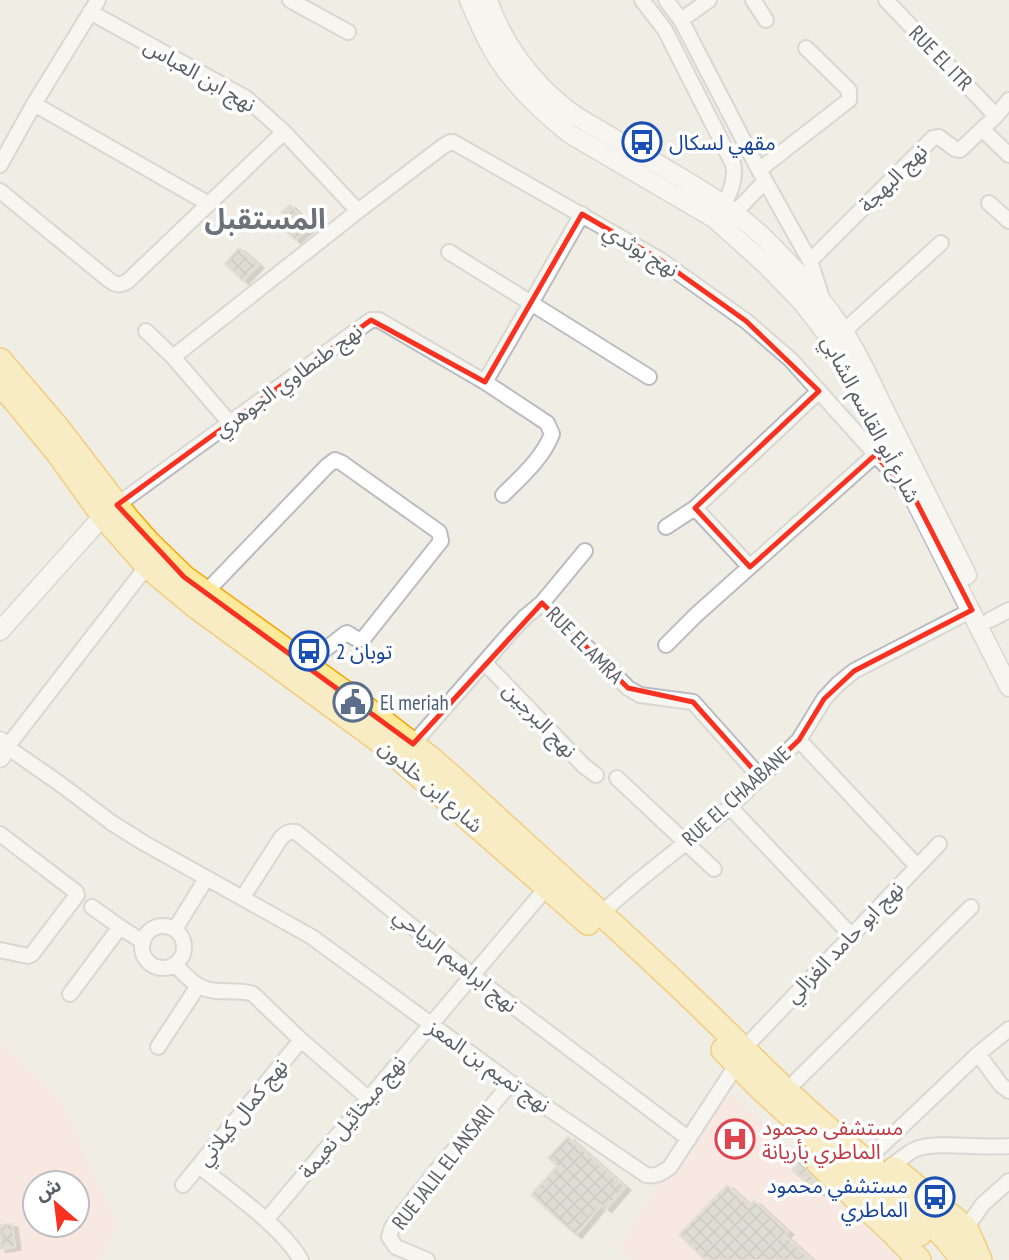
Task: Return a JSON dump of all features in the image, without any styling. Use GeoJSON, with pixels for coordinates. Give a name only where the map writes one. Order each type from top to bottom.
{"type":"FeatureCollection","features":[{"type":"Feature","properties":{"kind":"highway","name":"شارع ابن خلدون"},"geometry":{"type":"LineString","coordinates":[[0,360],[46,412],[147,566],[195,606],[377,740],[547,887],[644,974],[741,1069],[779,1125],[893,1233],[928,1244]]}},
{"type":"Feature","properties":{"kind":"highway","name":"شارع ابن خلدون"},"geometry":{"type":"LineString","coordinates":[[0,384],[110,511],[148,542],[184,577],[413,744],[451,776],[709,1016]]}},
{"type":"Feature","properties":{"kind":"highway"},"geometry":{"type":"LineString","coordinates":[[709,1016],[750,1042],[966,1228],[996,1260]]}},
{"type":"Feature","properties":{"kind":"highway"},"geometry":{"type":"LineString","coordinates":[[709,1016],[767,1073],[895,1188],[928,1244],[943,1260]]}},
{"type":"Feature","properties":{"kind":"highway"},"geometry":{"type":"LineString","coordinates":[[966,1228],[980,1260]]}},
{"type":"Feature","properties":{"kind":"highway"},"geometry":{"type":"LineString","coordinates":[[928,1244],[963,1260]]}},
{"type":"Feature","properties":{"kind":"street"},"geometry":{"type":"LineString","coordinates":[[290,0],[348,32]]}},
{"type":"Feature","properties":{"kind":"street","name":"شارع أبو القاسم الشابي"},"geometry":{"type":"LineString","coordinates":[[469,0],[499,60],[552,121],[570,134],[724,215],[830,337],[972,610],[1009,687]]}},
{"type":"Feature","properties":{"kind":"street","name":"شارع أبو القاسم الشابي"},"geometry":{"type":"LineString","coordinates":[[488,0],[502,33],[520,60],[562,106],[636,152],[724,215],[772,245],[822,300],[844,331],[888,448],[990,620],[1009,659]]}},
{"type":"Feature","properties":{"kind":"street"},"geometry":{"type":"LineString","coordinates":[[642,0],[665,30],[733,164],[734,181],[724,215]]}},
{"type":"Feature","properties":{"kind":"street"},"geometry":{"type":"LineString","coordinates":[[666,0],[681,20],[810,261],[822,300]]}},
{"type":"Feature","properties":{"kind":"street"},"geometry":{"type":"LineString","coordinates":[[681,20],[709,0]]}},
{"type":"Feature","properties":{"kind":"street"},"geometry":{"type":"LineString","coordinates":[[753,0],[766,20]]}},
{"type":"Feature","properties":{"kind":"street","name":"RUE EL ITR"},"geometry":{"type":"LineString","coordinates":[[886,0],[996,116]]}},
{"type":"Feature","properties":{"kind":"street"},"geometry":{"type":"LineString","coordinates":[[0,165],[94,6]]}},
{"type":"Feature","properties":{"kind":"street","name":"نهج ابن العباس"},"geometry":{"type":"LineString","coordinates":[[94,6],[246,99],[284,132],[358,211]]}},
{"type":"Feature","properties":{"kind":"street"},"geometry":{"type":"LineString","coordinates":[[724,215],[762,175],[849,100],[849,90],[806,48]]}},
{"type":"Feature","properties":{"kind":"street"},"geometry":{"type":"LineString","coordinates":[[1009,100],[982,129],[1009,155]]}},
{"type":"Feature","properties":{"kind":"street"},"geometry":{"type":"LineString","coordinates":[[34,104],[209,204]]}},
{"type":"Feature","properties":{"kind":"street","name":"نهج البهجة"},"geometry":{"type":"LineString","coordinates":[[810,261],[933,138],[939,137],[960,150],[982,129]]}},
{"type":"Feature","properties":{"kind":"street"},"geometry":{"type":"LineString","coordinates":[[0,191],[109,280],[122,285],[284,132]]}},
{"type":"Feature","properties":{"kind":"street","name":"نهج بوثدي"},"geometry":{"type":"LineString","coordinates":[[358,211],[442,147],[453,142],[659,259],[736,313],[791,360],[819,391],[888,448]]}},
{"type":"Feature","properties":{"kind":"street"},"geometry":{"type":"LineString","coordinates":[[989,203],[1009,221]]}},
{"type":"Feature","properties":{"kind":"street"},"geometry":{"type":"LineString","coordinates":[[173,357],[358,211]]}},
{"type":"Feature","properties":{"kind":"street"},"geometry":{"type":"LineString","coordinates":[[503,495],[535,463],[552,434],[547,423],[485,382],[582,214]]}},
{"type":"Feature","properties":{"kind":"street"},"geometry":{"type":"LineString","coordinates":[[844,331],[942,243]]}},
{"type":"Feature","properties":{"kind":"street"},"geometry":{"type":"LineString","coordinates":[[449,253],[649,377]]}},
{"type":"Feature","properties":{"kind":"street","name":"نهج طنطاوي الجوهري"},"geometry":{"type":"LineString","coordinates":[[110,511],[367,322],[375,319],[485,382]]}},
{"type":"Feature","properties":{"kind":"street"},"geometry":{"type":"LineString","coordinates":[[146,331],[173,357],[230,423]]}},
{"type":"Feature","properties":{"kind":"street"},"geometry":{"type":"LineString","coordinates":[[666,527],[695,508],[819,391]]}},
{"type":"Feature","properties":{"kind":"street"},"geometry":{"type":"LineString","coordinates":[[666,645],[696,615],[888,448]]}},
{"type":"Feature","properties":{"kind":"street"},"geometry":{"type":"LineString","coordinates":[[206,592],[335,460],[439,532],[442,541],[363,639],[357,639],[347,633],[305,665]]}},
{"type":"Feature","properties":{"kind":"street"},"geometry":{"type":"LineString","coordinates":[[695,508],[750,568]]}},
{"type":"Feature","properties":{"kind":"street"},"geometry":{"type":"LineString","coordinates":[[0,631],[110,511]]}},
{"type":"Feature","properties":{"kind":"street"},"geometry":{"type":"LineString","coordinates":[[413,744],[524,618],[542,603],[584,551]]}},
{"type":"Feature","properties":{"kind":"street"},"geometry":{"type":"LineString","coordinates":[[3,749],[147,566]]}},
{"type":"Feature","properties":{"kind":"street","name":"RUE EL AMRA"},"geometry":{"type":"LineString","coordinates":[[542,603],[628,688],[639,695],[693,702],[761,776]]}},
{"type":"Feature","properties":{"kind":"street","name":"RUE EL CHAABANE"},"geometry":{"type":"LineString","coordinates":[[600,914],[730,807],[799,740],[824,699],[838,684],[854,671],[972,610]]}},
{"type":"Feature","properties":{"kind":"street"},"geometry":{"type":"LineString","coordinates":[[990,620],[1009,610]]}},
{"type":"Feature","properties":{"kind":"street","name":"نهج البرجين"},"geometry":{"type":"LineString","coordinates":[[485,663],[584,766],[596,775]]}},
{"type":"Feature","properties":{"kind":"street"},"geometry":{"type":"LineString","coordinates":[[799,740],[917,866]]}},
{"type":"Feature","properties":{"kind":"street","name":"نهج تميم بن المعز"},"geometry":{"type":"LineString","coordinates":[[3,749],[112,823],[206,879],[312,937],[510,1083],[646,1175],[652,1176],[670,1167],[741,1069]]}},
{"type":"Feature","properties":{"kind":"street"},"geometry":{"type":"LineString","coordinates":[[617,778],[714,869]]}},
{"type":"Feature","properties":{"kind":"street"},"geometry":{"type":"LineString","coordinates":[[730,807],[851,935]]}},
{"type":"Feature","properties":{"kind":"street","name":"نهج ابراهيم الرياحي"},"geometry":{"type":"LineString","coordinates":[[243,897],[285,833],[296,832],[472,975],[689,1139]]}},
{"type":"Feature","properties":{"kind":"street"},"geometry":{"type":"LineString","coordinates":[[0,834],[76,891],[77,895],[32,954],[28,956],[0,950]]}},
{"type":"Feature","properties":{"kind":"street","name":"نهج ابو حامد الغزالي"},"geometry":{"type":"LineString","coordinates":[[750,1042],[939,844]]}},
{"type":"Feature","properties":{"kind":"street"},"geometry":{"type":"LineString","coordinates":[[175,929],[206,879]]}},
{"type":"Feature","properties":{"kind":"street","name":"نهج ميخائيل نعيمة"},"geometry":{"type":"LineString","coordinates":[[266,1220],[547,887]]}},
{"type":"Feature","properties":{"kind":"street"},"geometry":{"type":"LineString","coordinates":[[92,907],[143,942]]}},
{"type":"Feature","properties":{"kind":"street"},"geometry":{"type":"LineString","coordinates":[[796,1082],[971,907]]}},
{"type":"Feature","properties":{"kind":"street"},"geometry":{"type":"LineString","coordinates":[[159,926],[175,929],[184,943],[180,959],[167,967],[151,964],[142,950],[146,935],[159,926]]}},
{"type":"Feature","properties":{"kind":"street"},"geometry":{"type":"LineString","coordinates":[[70,994],[120,927]]}},
{"type":"Feature","properties":{"kind":"street"},"geometry":{"type":"LineString","coordinates":[[174,965],[198,986],[209,990],[244,991],[253,994],[368,1098]]}},
{"type":"Feature","properties":{"kind":"street"},"geometry":{"type":"LineString","coordinates":[[158,1048],[198,986]]}},
{"type":"Feature","properties":{"kind":"street"},"geometry":{"type":"LineString","coordinates":[[883,1159],[978,1055],[1009,1029]]}},
{"type":"Feature","properties":{"kind":"street","name":"نهج كمال كيلاني"},"geometry":{"type":"LineString","coordinates":[[183,1185],[301,1040]]}},
{"type":"Feature","properties":{"kind":"street"},"geometry":{"type":"LineString","coordinates":[[978,1055],[1001,1085],[1009,1091]]}},
{"type":"Feature","properties":{"kind":"street","name":"RUE JALIL EL ANSARI"},"geometry":{"type":"LineString","coordinates":[[401,1255],[389,1237],[392,1227],[510,1083]]}},
{"type":"Feature","properties":{"kind":"street"},"geometry":{"type":"LineString","coordinates":[[883,1159],[922,1147],[1009,1146]]}},
{"type":"Feature","properties":{"kind":"street"},"geometry":{"type":"LineString","coordinates":[[199,1166],[266,1220],[301,1260]]}},
{"type":"Feature","properties":{"kind":"street"},"geometry":{"type":"LineString","coordinates":[[966,1228],[983,1204],[1009,1181]]}},
{"type":"Feature","properties":{"kind":"street"},"geometry":{"type":"LineString","coordinates":[[401,1255],[427,1260]]}},
{"type":"Feature","properties":{"kind":"highlighted area"},"geometry":{"type":"Polygon","coordinates":[[[582,214],[659,259],[746,321],[819,391],[695,508],[750,567],[875,455],[914,497],[972,610],[854,671],[824,699],[799,740],[760,777],[693,702],[628,688],[542,603],[413,744],[184,577],[117,505],[371,320],[485,382],[582,214]]]}},
{"type":"Feature","properties":{"kind":"shaded area"},"geometry":{"type":"Polygon","coordinates":[[[0,1042],[59,1098],[117,1225],[99,1260],[0,1260],[0,1042]]]}},
{"type":"Feature","properties":{"kind":"shaded area","name":"مستشفى محمود الماطري بأريانة"},"geometry":{"type":"Polygon","coordinates":[[[726,1087],[899,1260],[633,1260],[620,1248],[654,1192],[726,1087]]]}},
{"type":"Feature","properties":{"kind":"building"},"geometry":{"type":"Polygon","coordinates":[[[290,205],[310,227],[295,240],[277,221],[290,205]]]}},
{"type":"Feature","properties":{"kind":"building"},"geometry":{"type":"Polygon","coordinates":[[[239,248],[258,265],[243,281],[225,264],[239,248]]]}},
{"type":"Feature","properties":{"kind":"building"},"geometry":{"type":"Polygon","coordinates":[[[568,1137],[625,1187],[606,1209],[601,1205],[576,1235],[531,1195],[557,1166],[548,1158],[568,1137]]]}},
{"type":"Feature","properties":{"kind":"building"},"geometry":{"type":"Polygon","coordinates":[[[801,1159],[809,1174],[823,1187],[819,1193],[792,1170],[801,1159]]]}},
{"type":"Feature","properties":{"kind":"building"},"geometry":{"type":"Polygon","coordinates":[[[727,1185],[749,1205],[754,1201],[788,1232],[784,1235],[812,1260],[705,1260],[679,1235],[727,1185]]]}},
{"type":"Feature","properties":{"kind":"building"},"geometry":{"type":"Polygon","coordinates":[[[12,1224],[15,1247],[0,1249],[0,1225],[12,1224]]]}},
{"type":"Feature","properties":{"kind":"place","name":"مقهي لسكال"},"geometry":{"type":"Point","coordinates":[642,142]}},
{"type":"Feature","properties":{"kind":"place","name":"توبان 2"},"geometry":{"type":"Point","coordinates":[309,651]}},
{"type":"Feature","properties":{"kind":"place","name":"El meriah"},"geometry":{"type":"Point","coordinates":[353,702]}},
{"type":"Feature","properties":{"kind":"place","name":"مستشفى محمود الماطري بأريانة"},"geometry":{"type":"Point","coordinates":[735,1139]}},
{"type":"Feature","properties":{"kind":"place","name":"مستشفي محمود الماطري"},"geometry":{"type":"Point","coordinates":[935,1197]}},
{"type":"Feature","properties":{"kind":"district","name":"المستقبل"},"geometry":{"type":"Point","coordinates":[265,218]}}]}
